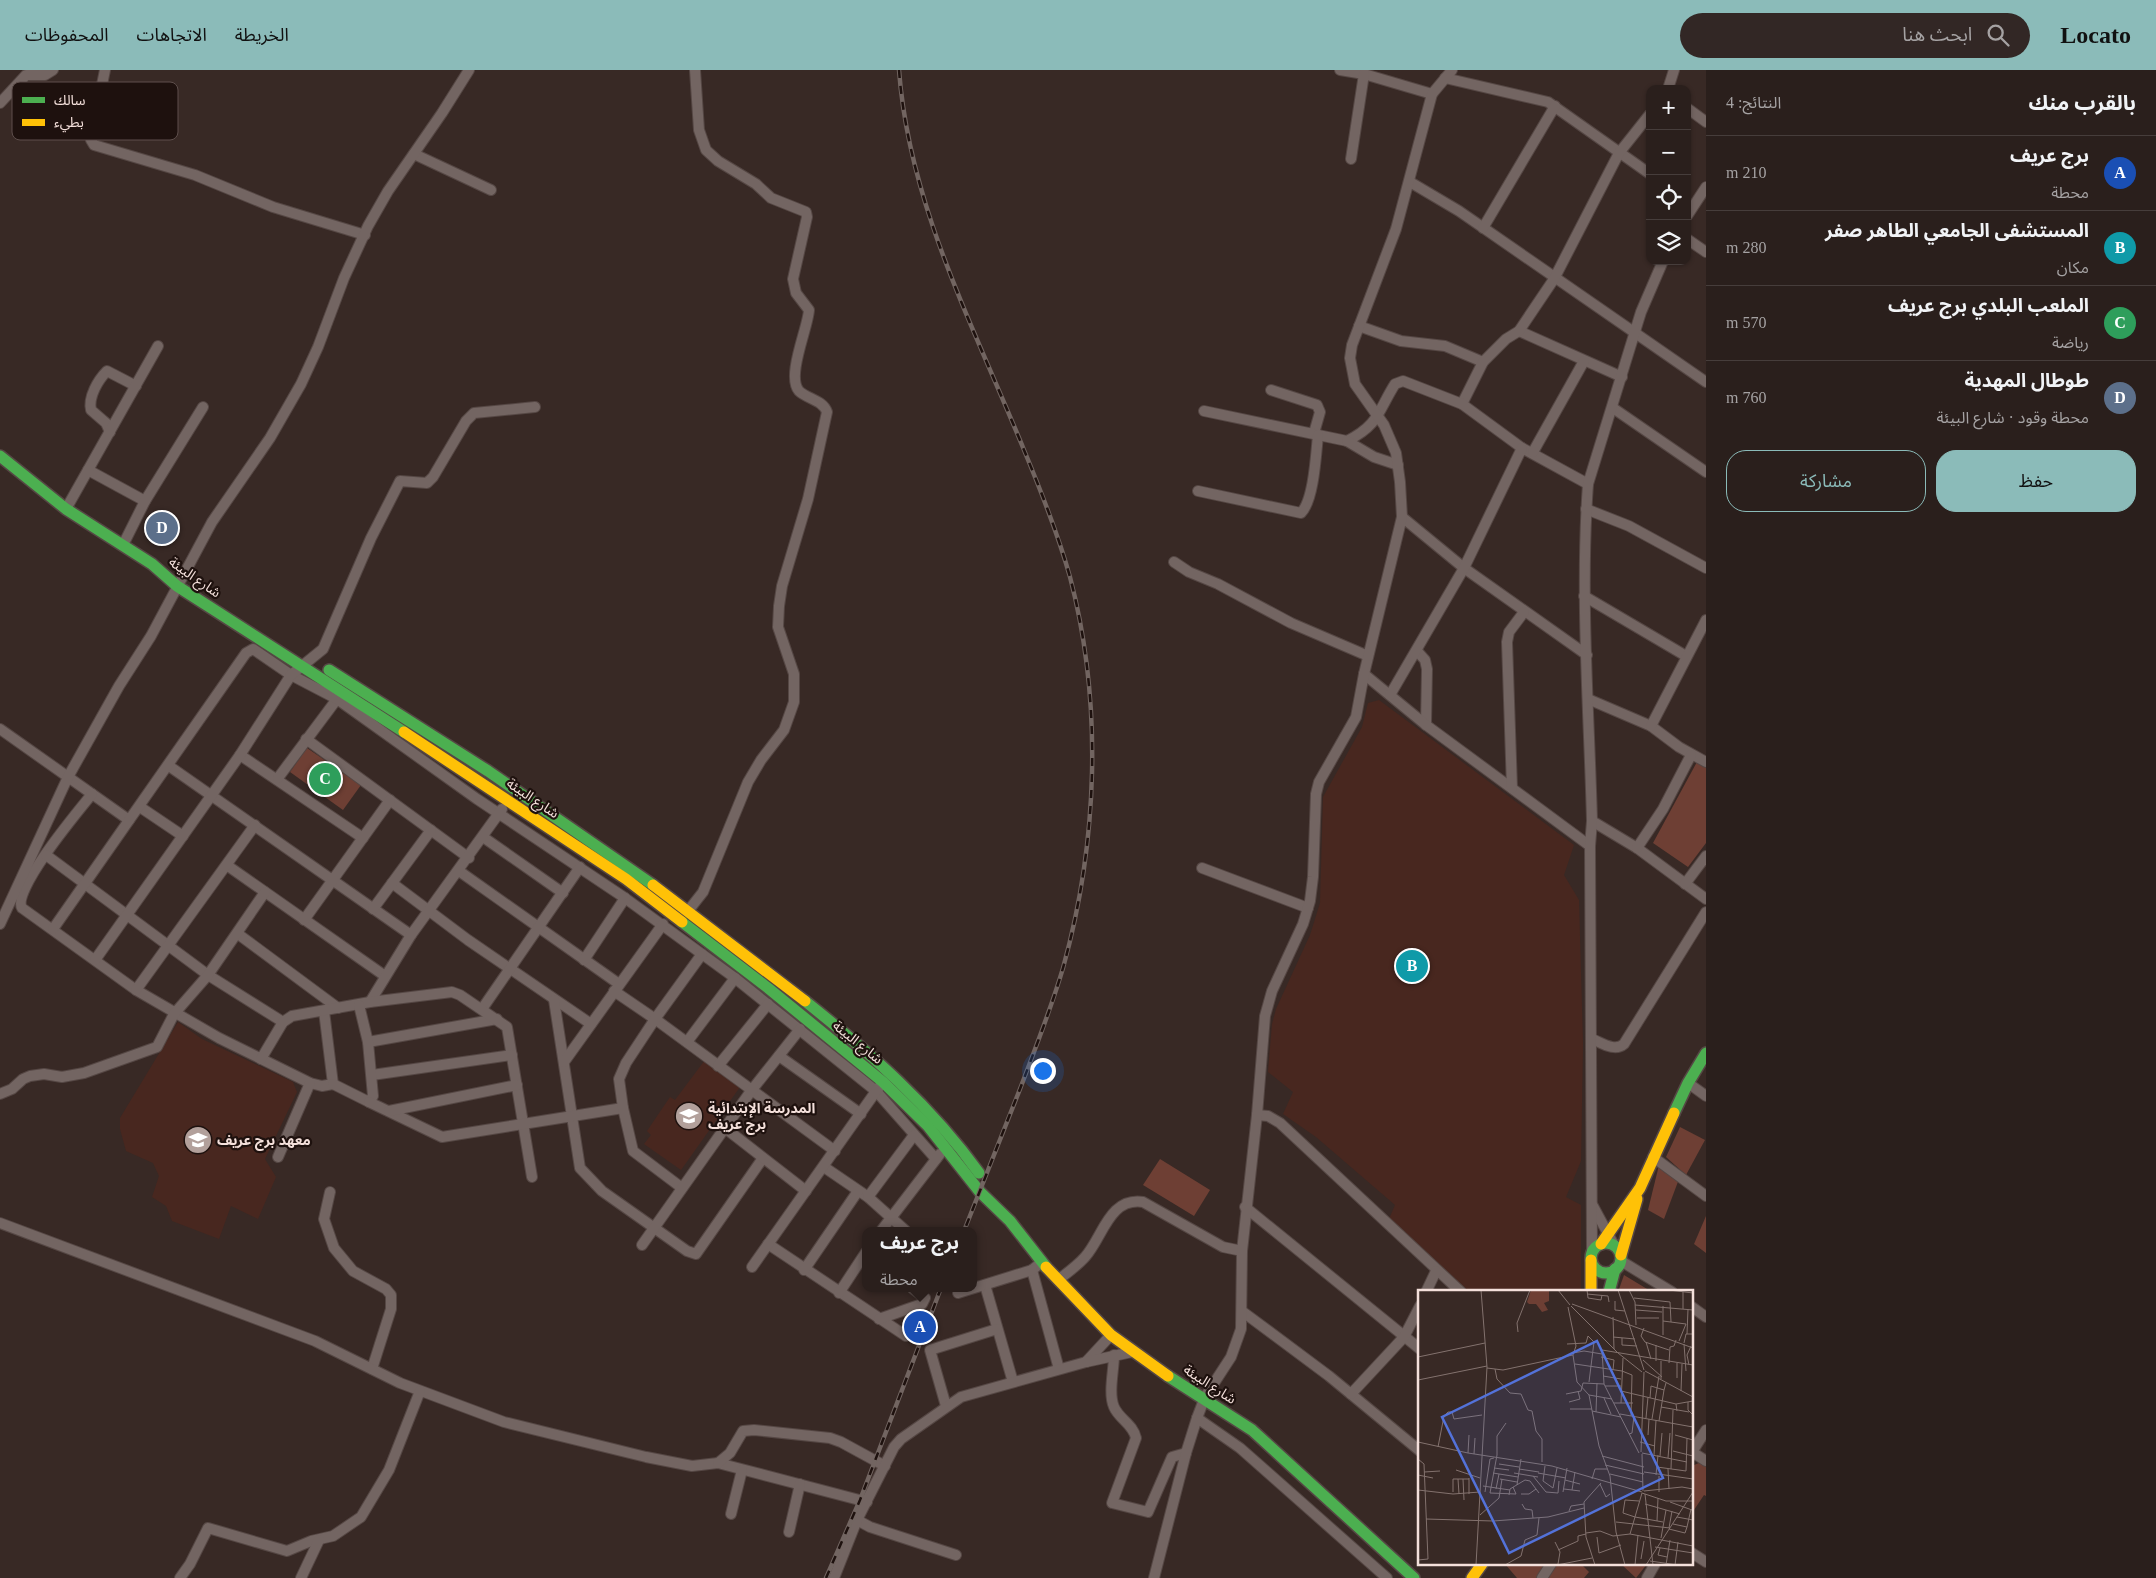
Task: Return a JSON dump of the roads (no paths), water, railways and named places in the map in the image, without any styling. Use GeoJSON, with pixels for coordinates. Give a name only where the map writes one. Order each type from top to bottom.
{"type":"FeatureCollection","features":[{"type":"Feature","properties":{"kind":"main road","name":"شارع البيئة"},"geometry":{"type":"LineString","coordinates":[[0,456],[66,509],[307,662],[515,789],[633,870],[775,978],[891,1073],[948,1131],[984,1180],[1010,1221],[1042,1262],[1111,1335],[1132,1352],[1205,1397],[1252,1430],[1414,1578]]}},
{"type":"Feature","properties":{"kind":"main road","name":"شارع البيئة"},"geometry":{"type":"LineString","coordinates":[[307,662],[626,879],[768,988],[880,1087],[928,1126],[980,1192],[1010,1221]]}},
{"type":"Feature","properties":{"kind":"main road"},"geometry":{"type":"LineString","coordinates":[[1610,1290],[1640,1188],[1688,1083],[1706,1052]]}},
{"type":"Feature","properties":{"kind":"main road"},"geometry":{"type":"LineString","coordinates":[[1591,1290],[1592,1257],[1640,1188]]}},
{"type":"Feature","properties":{"kind":"main road"},"geometry":{"type":"LineString","coordinates":[[1604,1239],[1614,1245],[1619,1262]]}},
{"type":"Feature","properties":{"kind":"main road"},"geometry":{"type":"LineString","coordinates":[[1592,1257],[1601,1272],[1611,1272],[1619,1262]]}},
{"type":"Feature","properties":{"kind":"main road","name":"شارع البيئة"},"geometry":{"type":"LineString","coordinates":[[1401,1566],[1421,1578]]}},
{"type":"Feature","properties":{"kind":"main road"},"geometry":{"type":"LineString","coordinates":[[1472,1578],[1481,1566]]}},
{"type":"Feature","properties":{"kind":"main road"},"geometry":{"type":"LineString","coordinates":[[1480,1578],[1485,1566]]}},
{"type":"Feature","properties":{"kind":"street"},"geometry":{"type":"LineString","coordinates":[[20,82],[26,75],[45,75],[54,70]]}},
{"type":"Feature","properties":{"kind":"street"},"geometry":{"type":"LineString","coordinates":[[0,924],[3,910],[68,778],[119,686],[151,636],[212,522],[270,438],[301,384],[318,347],[344,278],[388,190],[469,70]]}},
{"type":"Feature","properties":{"kind":"street"},"geometry":{"type":"LineString","coordinates":[[688,911],[703,892],[748,782],[761,760],[784,730],[794,702],[794,674],[778,628],[779,606],[782,586],[808,499],[827,412],[824,406],[799,391],[796,384],[799,351],[809,310],[796,293],[793,279],[807,217],[806,212],[771,198],[756,184],[718,161],[706,150],[699,124],[695,70]]}},
{"type":"Feature","properties":{"kind":"street"},"geometry":{"type":"LineString","coordinates":[[1340,70],[1364,74],[1432,94]]}},
{"type":"Feature","properties":{"kind":"street"},"geometry":{"type":"LineString","coordinates":[[1669,85],[1674,70]]}},
{"type":"Feature","properties":{"kind":"street"},"geometry":{"type":"LineString","coordinates":[[1351,159],[1364,74]]}},
{"type":"Feature","properties":{"kind":"street"},"geometry":{"type":"LineString","coordinates":[[1154,1578],[1186,1453],[1197,1418],[1205,1397],[1234,1348],[1241,1329],[1243,1312],[1242,1251],[1245,1207],[1257,1115],[1268,1003],[1308,908],[1313,877],[1316,794],[1319,782],[1356,716],[1368,656],[1402,516],[1398,465],[1392,443],[1379,416],[1360,392],[1351,372],[1350,358],[1358,326],[1396,229],[1432,94],[1449,74],[1540,99],[1555,106],[1646,171]]}},
{"type":"Feature","properties":{"kind":"street"},"geometry":{"type":"LineString","coordinates":[[0,103],[12,90]]}},
{"type":"Feature","properties":{"kind":"street"},"geometry":{"type":"LineString","coordinates":[[1483,228],[1555,106]]}},
{"type":"Feature","properties":{"kind":"street"},"geometry":{"type":"LineString","coordinates":[[1691,111],[1706,122]]}},
{"type":"Feature","properties":{"kind":"street"},"geometry":{"type":"LineString","coordinates":[[1462,404],[1483,362],[1499,345],[1519,331],[1554,279],[1619,153],[1646,119]]}},
{"type":"Feature","properties":{"kind":"street"},"geometry":{"type":"LineString","coordinates":[[92,140],[94,144],[195,175],[273,206],[365,235]]}},
{"type":"Feature","properties":{"kind":"street"},"geometry":{"type":"LineString","coordinates":[[414,154],[491,190]]}},
{"type":"Feature","properties":{"kind":"street"},"geometry":{"type":"LineString","coordinates":[[1410,182],[1459,211],[1554,279],[1706,382]]}},
{"type":"Feature","properties":{"kind":"street"},"geometry":{"type":"LineString","coordinates":[[1691,201],[1706,187]]}},
{"type":"Feature","properties":{"kind":"street"},"geometry":{"type":"LineString","coordinates":[[1691,242],[1706,252]]}},
{"type":"Feature","properties":{"kind":"street"},"geometry":{"type":"LineString","coordinates":[[1592,1257],[1590,846],[1592,821],[1584,596],[1586,509],[1588,484],[1648,293],[1661,265]]}},
{"type":"Feature","properties":{"kind":"street"},"geometry":{"type":"LineString","coordinates":[[1358,326],[1396,340],[1445,346],[1483,362]]}},
{"type":"Feature","properties":{"kind":"street"},"geometry":{"type":"LineString","coordinates":[[1519,331],[1622,377]]}},
{"type":"Feature","properties":{"kind":"street"},"geometry":{"type":"LineString","coordinates":[[66,509],[158,346]]}},
{"type":"Feature","properties":{"kind":"street"},"geometry":{"type":"LineString","coordinates":[[1533,452],[1584,361]]}},
{"type":"Feature","properties":{"kind":"street"},"geometry":{"type":"LineString","coordinates":[[110,432],[106,423],[94,414],[90,406],[93,393],[105,372],[109,371],[136,386]]}},
{"type":"Feature","properties":{"kind":"street"},"geometry":{"type":"LineString","coordinates":[[1347,441],[1362,433],[1379,416],[1393,388],[1399,382],[1409,383],[1462,404],[1522,448],[1533,452],[1588,484]]}},
{"type":"Feature","properties":{"kind":"street"},"geometry":{"type":"LineString","coordinates":[[1198,491],[1302,513],[1307,504],[1310,490],[1320,412],[1316,404],[1271,390]]}},
{"type":"Feature","properties":{"kind":"street"},"geometry":{"type":"LineString","coordinates":[[123,545],[145,501],[203,407]]}},
{"type":"Feature","properties":{"kind":"street"},"geometry":{"type":"LineString","coordinates":[[95,960],[240,755],[292,675],[323,649],[370,538],[400,481],[427,484],[466,421],[474,413],[535,407]]}},
{"type":"Feature","properties":{"kind":"street"},"geometry":{"type":"LineString","coordinates":[[1613,408],[1706,472]]}},
{"type":"Feature","properties":{"kind":"street"},"geometry":{"type":"LineString","coordinates":[[1204,411],[1347,441],[1374,457],[1398,465]]}},
{"type":"Feature","properties":{"kind":"street"},"geometry":{"type":"LineString","coordinates":[[1390,695],[1464,568],[1522,448]]}},
{"type":"Feature","properties":{"kind":"street"},"geometry":{"type":"LineString","coordinates":[[88,470],[145,501]]}},
{"type":"Feature","properties":{"kind":"street"},"geometry":{"type":"LineString","coordinates":[[1586,509],[1629,526],[1706,568]]}},
{"type":"Feature","properties":{"kind":"street"},"geometry":{"type":"LineString","coordinates":[[1402,516],[1464,568],[1587,655]]}},
{"type":"Feature","properties":{"kind":"street"},"geometry":{"type":"LineString","coordinates":[[1174,562],[1189,572],[1218,584],[1291,623],[1368,656]]}},
{"type":"Feature","properties":{"kind":"street"},"geometry":{"type":"LineString","coordinates":[[1584,596],[1686,656]]}},
{"type":"Feature","properties":{"kind":"street"},"geometry":{"type":"LineString","coordinates":[[1512,788],[1507,642],[1509,632],[1524,612]]}},
{"type":"Feature","properties":{"kind":"street"},"geometry":{"type":"LineString","coordinates":[[1651,726],[1706,620]]}},
{"type":"Feature","properties":{"kind":"street"},"geometry":{"type":"LineString","coordinates":[[53,929],[249,650],[253,649],[292,675],[337,699],[499,813],[663,924],[800,1029],[880,1087],[914,1135],[936,1159]]}},
{"type":"Feature","properties":{"kind":"street"},"geometry":{"type":"LineString","coordinates":[[1417,651],[1425,660],[1427,669],[1426,725]]}},
{"type":"Feature","properties":{"kind":"street"},"geometry":{"type":"LineString","coordinates":[[1364,674],[1426,725],[1590,846]]}},
{"type":"Feature","properties":{"kind":"street"},"geometry":{"type":"LineString","coordinates":[[278,778],[337,699]]}},
{"type":"Feature","properties":{"kind":"street"},"geometry":{"type":"LineString","coordinates":[[1588,700],[1651,726],[1692,755],[1706,762]]}},
{"type":"Feature","properties":{"kind":"street"},"geometry":{"type":"LineString","coordinates":[[0,729],[129,820]]}},
{"type":"Feature","properties":{"kind":"street"},"geometry":{"type":"LineString","coordinates":[[306,739],[469,858]]}},
{"type":"Feature","properties":{"kind":"street"},"geometry":{"type":"LineString","coordinates":[[240,755],[278,778],[363,838]]}},
{"type":"Feature","properties":{"kind":"street"},"geometry":{"type":"LineString","coordinates":[[1637,848],[1663,809],[1692,755]]}},
{"type":"Feature","properties":{"kind":"street"},"geometry":{"type":"LineString","coordinates":[[169,766],[411,935]]}},
{"type":"Feature","properties":{"kind":"street"},"geometry":{"type":"LineString","coordinates":[[370,1002],[411,935],[469,858],[515,789]]}},
{"type":"Feature","properties":{"kind":"street"},"geometry":{"type":"LineString","coordinates":[[20,907],[19,902],[24,890],[46,855],[92,794]]}},
{"type":"Feature","properties":{"kind":"street"},"geometry":{"type":"LineString","coordinates":[[304,920],[390,800]]}},
{"type":"Feature","properties":{"kind":"street"},"geometry":{"type":"LineString","coordinates":[[140,807],[183,836]]}},
{"type":"Feature","properties":{"kind":"street"},"geometry":{"type":"LineString","coordinates":[[1592,821],[1637,848],[1706,899]]}},
{"type":"Feature","properties":{"kind":"street"},"geometry":{"type":"LineString","coordinates":[[136,990],[228,866],[255,825]]}},
{"type":"Feature","properties":{"kind":"street"},"geometry":{"type":"LineString","coordinates":[[373,909],[431,830]]}},
{"type":"Feature","properties":{"kind":"street"},"geometry":{"type":"LineString","coordinates":[[483,837],[563,893]]}},
{"type":"Feature","properties":{"kind":"street"},"geometry":{"type":"LineString","coordinates":[[46,855],[208,975],[282,1022]]}},
{"type":"Feature","properties":{"kind":"street"},"geometry":{"type":"LineString","coordinates":[[1685,884],[1706,856]]}},
{"type":"Feature","properties":{"kind":"street"},"geometry":{"type":"LineString","coordinates":[[228,866],[385,976]]}},
{"type":"Feature","properties":{"kind":"street"},"geometry":{"type":"LineString","coordinates":[[482,1009],[580,867]]}},
{"type":"Feature","properties":{"kind":"street"},"geometry":{"type":"LineString","coordinates":[[1202,868],[1308,908]]}},
{"type":"Feature","properties":{"kind":"street"},"geometry":{"type":"LineString","coordinates":[[459,871],[584,960],[655,1019],[835,1151]]}},
{"type":"Feature","properties":{"kind":"street"},"geometry":{"type":"LineString","coordinates":[[392,883],[468,940],[591,1024]]}},
{"type":"Feature","properties":{"kind":"street"},"geometry":{"type":"LineString","coordinates":[[0,1094],[12,1089],[23,1079],[30,1076],[44,1074],[69,1076],[112,1064],[134,1053],[154,1049],[174,1014],[208,975],[238,934],[265,892]]}},
{"type":"Feature","properties":{"kind":"street"},"geometry":{"type":"LineString","coordinates":[[584,960],[626,898]]}},
{"type":"Feature","properties":{"kind":"street"},"geometry":{"type":"LineString","coordinates":[[3,910],[20,907],[136,990],[174,1014],[261,1059],[310,1083],[322,1086],[333,1084],[442,1137],[623,1108]]}},
{"type":"Feature","properties":{"kind":"street"},"geometry":{"type":"LineString","coordinates":[[1592,1039],[1613,1048],[1621,1047],[1624,1044],[1706,912]]}},
{"type":"Feature","properties":{"kind":"street"},"geometry":{"type":"LineString","coordinates":[[564,1062],[663,924]]}},
{"type":"Feature","properties":{"kind":"street"},"geometry":{"type":"LineString","coordinates":[[238,934],[338,1008]]}},
{"type":"Feature","properties":{"kind":"street"},"geometry":{"type":"LineString","coordinates":[[682,1188],[633,1151],[623,1108],[619,1079],[621,1072],[655,1019],[702,954]]}},
{"type":"Feature","properties":{"kind":"street"},"geometry":{"type":"LineString","coordinates":[[687,1042],[735,978]]}},
{"type":"Feature","properties":{"kind":"street"},"geometry":{"type":"LineString","coordinates":[[261,1059],[282,1022],[296,1015],[370,1002],[452,992],[460,995],[498,1019],[507,1027],[532,1177]]}},
{"type":"Feature","properties":{"kind":"street"},"geometry":{"type":"LineString","coordinates":[[554,1000],[573,1116],[578,1162],[583,1172],[602,1191],[690,1253],[696,1254],[763,1158]]}},
{"type":"Feature","properties":{"kind":"street"},"geometry":{"type":"LineString","coordinates":[[359,1004],[368,1042],[374,1090],[370,1102]]}},
{"type":"Feature","properties":{"kind":"street"},"geometry":{"type":"LineString","coordinates":[[718,1066],[768,1004]]}},
{"type":"Feature","properties":{"kind":"street"},"geometry":{"type":"LineString","coordinates":[[324,1011],[333,1084]]}},
{"type":"Feature","properties":{"kind":"street"},"geometry":{"type":"LineString","coordinates":[[368,1042],[498,1019]]}},
{"type":"Feature","properties":{"kind":"street"},"geometry":{"type":"LineString","coordinates":[[642,1244],[751,1091],[800,1029]]}},
{"type":"Feature","properties":{"kind":"street"},"geometry":{"type":"LineString","coordinates":[[372,1075],[512,1055]]}},
{"type":"Feature","properties":{"kind":"street"},"geometry":{"type":"LineString","coordinates":[[779,1056],[861,1114]]}},
{"type":"Feature","properties":{"kind":"street"},"geometry":{"type":"LineString","coordinates":[[752,1267],[891,1073]]}},
{"type":"Feature","properties":{"kind":"street"},"geometry":{"type":"LineString","coordinates":[[278,1157],[310,1083]]}},
{"type":"Feature","properties":{"kind":"street"},"geometry":{"type":"LineString","coordinates":[[1688,1083],[1706,1096]]}},
{"type":"Feature","properties":{"kind":"street"},"geometry":{"type":"LineString","coordinates":[[389,1111],[517,1085]]}},
{"type":"Feature","properties":{"kind":"street"},"geometry":{"type":"LineString","coordinates":[[1257,1115],[1268,1116],[1280,1123],[1436,1271],[1459,1290]]}},
{"type":"Feature","properties":{"kind":"street"},"geometry":{"type":"LineString","coordinates":[[725,1128],[806,1190]]}},
{"type":"Feature","properties":{"kind":"street"},"geometry":{"type":"LineString","coordinates":[[868,1197],[914,1135]]}},
{"type":"Feature","properties":{"kind":"street"},"geometry":{"type":"LineString","coordinates":[[884,1227],[945,1147]]}},
{"type":"Feature","properties":{"kind":"street"},"geometry":{"type":"LineString","coordinates":[[1653,1157],[1706,1196]]}},
{"type":"Feature","properties":{"kind":"street"},"geometry":{"type":"LineString","coordinates":[[824,1167],[868,1197],[902,1227]]}},
{"type":"Feature","properties":{"kind":"street"},"geometry":{"type":"LineString","coordinates":[[804,1270],[858,1191]]}},
{"type":"Feature","properties":{"kind":"street"},"geometry":{"type":"LineString","coordinates":[[330,1192],[324,1219],[334,1248],[353,1271],[386,1289],[391,1295],[391,1309],[372,1370]]}},
{"type":"Feature","properties":{"kind":"street"},"geometry":{"type":"LineString","coordinates":[[1058,1280],[1085,1257],[1114,1212],[1133,1200],[1144,1202],[1223,1247],[1242,1251]]}},
{"type":"Feature","properties":{"kind":"street"},"geometry":{"type":"LineString","coordinates":[[1591,1203],[1604,1239]]}},
{"type":"Feature","properties":{"kind":"street"},"geometry":{"type":"LineString","coordinates":[[1245,1207],[1418,1348]]}},
{"type":"Feature","properties":{"kind":"street"},"geometry":{"type":"LineString","coordinates":[[0,1223],[315,1341],[372,1370],[420,1391],[504,1422],[587,1444],[692,1466],[718,1463],[867,1502]]}},
{"type":"Feature","properties":{"kind":"street"},"geometry":{"type":"LineString","coordinates":[[768,1244],[838,1293],[906,1336]]}},
{"type":"Feature","properties":{"kind":"street"},"geometry":{"type":"LineString","coordinates":[[838,1293],[862,1260]]}},
{"type":"Feature","properties":{"kind":"street"},"geometry":{"type":"LineString","coordinates":[[977,1288],[1032,1270],[1042,1262]]}},
{"type":"Feature","properties":{"kind":"street"},"geometry":{"type":"LineString","coordinates":[[1619,1262],[1668,1290]]}},
{"type":"Feature","properties":{"kind":"street"},"geometry":{"type":"LineString","coordinates":[[1032,1270],[1059,1369]]}},
{"type":"Feature","properties":{"kind":"street"},"geometry":{"type":"LineString","coordinates":[[1427,1290],[1436,1271]]}},
{"type":"Feature","properties":{"kind":"street"},"geometry":{"type":"LineString","coordinates":[[986,1285],[1013,1382]]}},
{"type":"Feature","properties":{"kind":"street"},"geometry":{"type":"LineString","coordinates":[[879,1319],[922,1304],[925,1298],[917,1292]]}},
{"type":"Feature","properties":{"kind":"street"},"geometry":{"type":"LineString","coordinates":[[1694,1308],[1706,1317]]}},
{"type":"Feature","properties":{"kind":"street"},"geometry":{"type":"LineString","coordinates":[[1351,1394],[1404,1337],[1418,1310]]}},
{"type":"Feature","properties":{"kind":"street"},"geometry":{"type":"LineString","coordinates":[[1243,1312],[1351,1394],[1418,1449]]}},
{"type":"Feature","properties":{"kind":"street"},"geometry":{"type":"LineString","coordinates":[[946,1406],[930,1350],[997,1329]]}},
{"type":"Feature","properties":{"kind":"street"},"geometry":{"type":"LineString","coordinates":[[1086,1362],[1111,1335]]}},
{"type":"Feature","properties":{"kind":"street"},"geometry":{"type":"LineString","coordinates":[[834,1578],[857,1520],[901,1439],[961,1397],[1059,1369],[1132,1352]]}},
{"type":"Feature","properties":{"kind":"street"},"geometry":{"type":"LineString","coordinates":[[1114,1355],[1112,1399],[1114,1407],[1135,1431],[1136,1438],[1112,1503],[1148,1512],[1172,1457],[1186,1453]]}},
{"type":"Feature","properties":{"kind":"street"},"geometry":{"type":"LineString","coordinates":[[180,1578],[190,1564],[208,1528],[287,1551],[305,1543],[334,1536],[364,1514],[389,1470],[420,1391]]}},
{"type":"Feature","properties":{"kind":"street"},"geometry":{"type":"LineString","coordinates":[[1197,1418],[1240,1448],[1387,1578]]}},
{"type":"Feature","properties":{"kind":"street"},"geometry":{"type":"LineString","coordinates":[[718,1463],[730,1453],[742,1431],[754,1430],[830,1438],[885,1466]]}},
{"type":"Feature","properties":{"kind":"street"},"geometry":{"type":"LineString","coordinates":[[1694,1449],[1706,1430]]}},
{"type":"Feature","properties":{"kind":"street"},"geometry":{"type":"LineString","coordinates":[[1694,1453],[1706,1461]]}},
{"type":"Feature","properties":{"kind":"street"},"geometry":{"type":"LineString","coordinates":[[731,1514],[742,1470]]}},
{"type":"Feature","properties":{"kind":"street"},"geometry":{"type":"LineString","coordinates":[[789,1532],[800,1484]]}},
{"type":"Feature","properties":{"kind":"street"},"geometry":{"type":"LineString","coordinates":[[857,1520],[870,1528],[956,1555]]}},
{"type":"Feature","properties":{"kind":"street"},"geometry":{"type":"LineString","coordinates":[[301,1578],[319,1540]]}},
{"type":"Feature","properties":{"kind":"street"},"geometry":{"type":"LineString","coordinates":[[1694,1554],[1706,1562]]}},
{"type":"Feature","properties":{"kind":"street"},"geometry":{"type":"LineString","coordinates":[[1542,1578],[1550,1566]]}},
{"type":"Feature","properties":{"kind":"street"},"geometry":{"type":"LineString","coordinates":[[1647,1578],[1654,1566]]}},
{"type":"Feature","properties":{"kind":"railway"},"geometry":{"type":"LineString","coordinates":[[899,70],[905,120],[916,169],[930,217],[965,311],[1037,481],[1070,577],[1081,625],[1092,723],[1092,772],[1084,871],[1075,920],[1063,968],[1037,1044],[966,1227]]}},
{"type":"Feature","properties":{"kind":"railway"},"geometry":{"type":"LineString","coordinates":[[826,1578],[860,1500],[939,1292]]}},
{"type":"Feature","properties":{"kind":"place","name":"طوطال المهدية"},"geometry":{"type":"Point","coordinates":[162,528]}},
{"type":"Feature","properties":{"kind":"place","name":"الملعب البلدي برج عريف"},"geometry":{"type":"Point","coordinates":[325,779]}},
{"type":"Feature","properties":{"kind":"place","name":"المستشفى الجامعي الطاهر صفر"},"geometry":{"type":"Point","coordinates":[1412,966]}},
{"type":"Feature","properties":{"kind":"place","name":"المدرسة الإبتدائية برج عريف"},"geometry":{"type":"Point","coordinates":[689,1116]}},
{"type":"Feature","properties":{"kind":"place","name":"معهد برج عريف"},"geometry":{"type":"Point","coordinates":[198,1140]}},
{"type":"Feature","properties":{"kind":"place","name":"برج عريف"},"geometry":{"type":"Point","coordinates":[920,1327]}}]}
